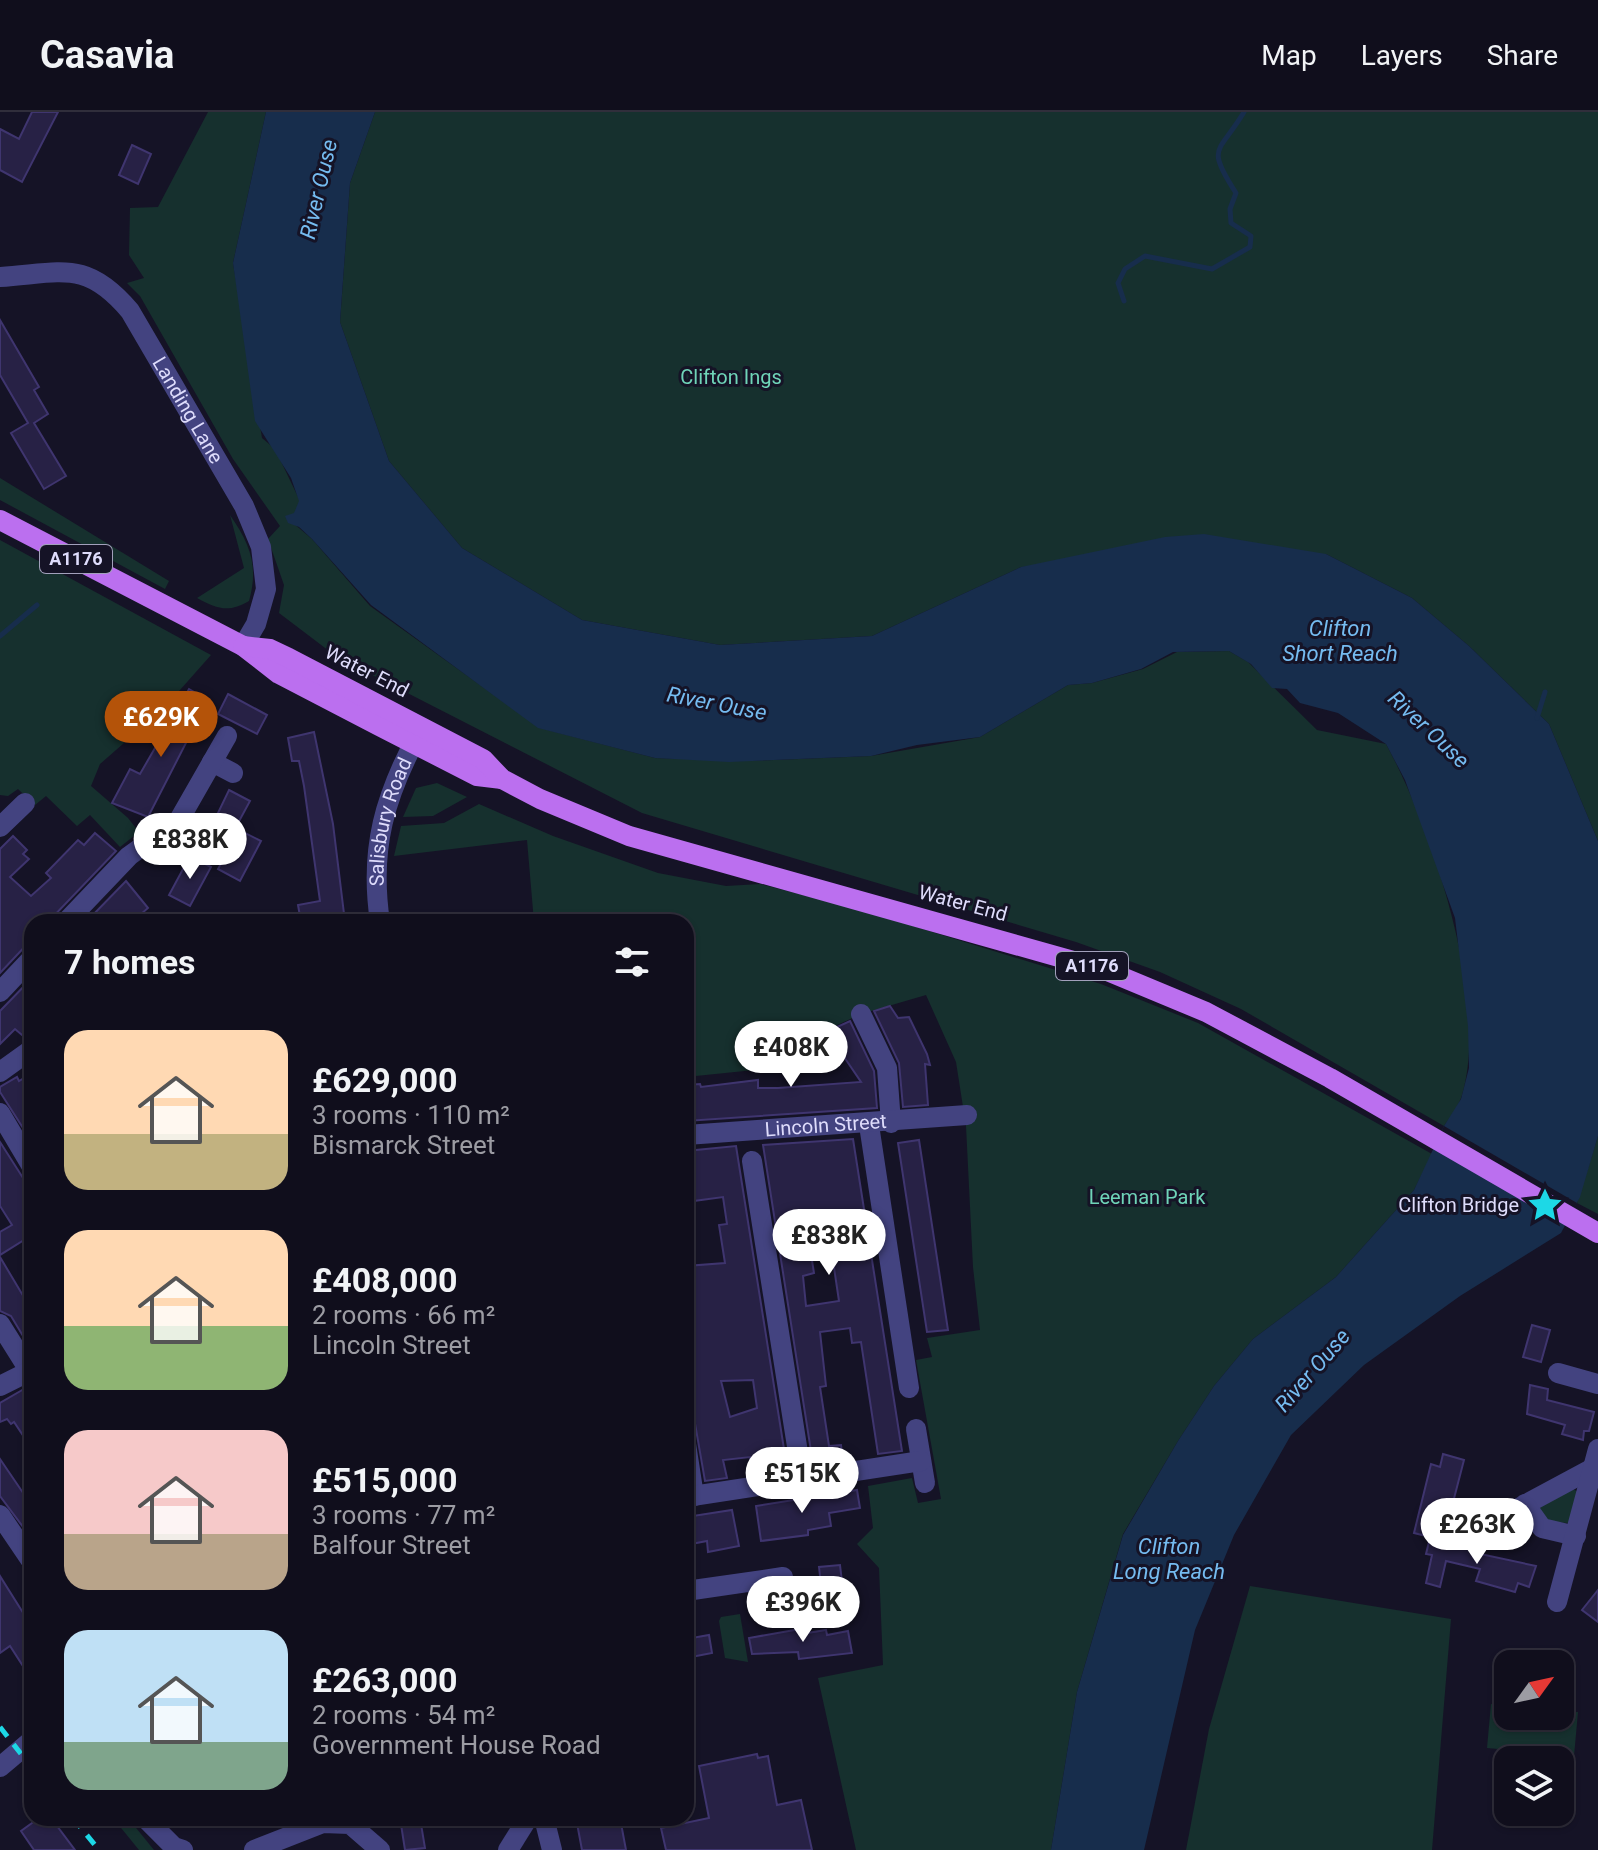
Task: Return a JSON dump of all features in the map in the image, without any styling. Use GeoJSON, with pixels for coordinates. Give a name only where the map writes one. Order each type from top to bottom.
{"type":"FeatureCollection","features":[{"type":"Feature","properties":{"kind":"main road","name":"Water End"},"geometry":{"type":"LineString","coordinates":[[0,520],[243,646],[279,674],[418,735],[480,777],[502,779],[540,799],[629,836],[1105,970],[1255,1036],[1598,1233]]}},
{"type":"Feature","properties":{"kind":"street","name":"Landing Lane"},"geometry":{"type":"LineString","coordinates":[[0,277],[83,274],[109,285],[130,311],[244,506],[261,547],[266,589],[256,624],[243,646]]}},
{"type":"Feature","properties":{"kind":"street","name":"Salisbury Road"},"geometry":{"type":"LineString","coordinates":[[379,914],[375,853],[390,793],[418,735]]}},
{"type":"Feature","properties":{"kind":"street"},"geometry":{"type":"LineString","coordinates":[[74,914],[129,856],[179,820],[227,736]]}},
{"type":"Feature","properties":{"kind":"street"},"geometry":{"type":"LineString","coordinates":[[212,762],[233,773]]}},
{"type":"Feature","properties":{"kind":"street"},"geometry":{"type":"LineString","coordinates":[[0,827],[25,803]]}},
{"type":"Feature","properties":{"kind":"street"},"geometry":{"type":"LineString","coordinates":[[0,992],[24,966]]}},
{"type":"Feature","properties":{"kind":"street"},"geometry":{"type":"LineString","coordinates":[[861,1014],[887,1068],[891,1123]]}},
{"type":"Feature","properties":{"kind":"street"},"geometry":{"type":"LineString","coordinates":[[0,1072],[24,1055]]}},
{"type":"Feature","properties":{"kind":"street"},"geometry":{"type":"LineString","coordinates":[[0,1113],[24,1154]]}},
{"type":"Feature","properties":{"kind":"street","name":"Lincoln Street"},"geometry":{"type":"LineString","coordinates":[[694,1135],[869,1125],[967,1115]]}},
{"type":"Feature","properties":{"kind":"street"},"geometry":{"type":"LineString","coordinates":[[869,1125],[911,1349],[909,1388]]}},
{"type":"Feature","properties":{"kind":"street"},"geometry":{"type":"LineString","coordinates":[[752,1161],[802,1478]]}},
{"type":"Feature","properties":{"kind":"street"},"geometry":{"type":"LineString","coordinates":[[0,1324],[24,1361]]}},
{"type":"Feature","properties":{"kind":"street"},"geometry":{"type":"LineString","coordinates":[[1558,1373],[1598,1384]]}},
{"type":"Feature","properties":{"kind":"street"},"geometry":{"type":"LineString","coordinates":[[0,1386],[24,1375]]}},
{"type":"Feature","properties":{"kind":"street"},"geometry":{"type":"LineString","coordinates":[[916,1429],[925,1483]]}},
{"type":"Feature","properties":{"kind":"street"},"geometry":{"type":"LineString","coordinates":[[1491,1523],[1595,1459]]}},
{"type":"Feature","properties":{"kind":"street"},"geometry":{"type":"LineString","coordinates":[[1557,1602],[1595,1459]]}},
{"type":"Feature","properties":{"kind":"street"},"geometry":{"type":"LineString","coordinates":[[694,1496],[921,1461]]}},
{"type":"Feature","properties":{"kind":"street"},"geometry":{"type":"LineString","coordinates":[[1525,1504],[1542,1528],[1576,1536]]}},
{"type":"Feature","properties":{"kind":"street"},"geometry":{"type":"LineString","coordinates":[[0,1515],[24,1550]]}},
{"type":"Feature","properties":{"kind":"street"},"geometry":{"type":"LineString","coordinates":[[694,1590],[783,1577]]}},
{"type":"Feature","properties":{"kind":"street"},"geometry":{"type":"LineString","coordinates":[[0,1767],[24,1747]]}},
{"type":"Feature","properties":{"kind":"street"},"geometry":{"type":"LineString","coordinates":[[153,1826],[174,1847],[183,1850]]}},
{"type":"Feature","properties":{"kind":"street"},"geometry":{"type":"LineString","coordinates":[[254,1850],[312,1826]]}},
{"type":"Feature","properties":{"kind":"street"},"geometry":{"type":"LineString","coordinates":[[356,1826],[380,1850]]}},
{"type":"Feature","properties":{"kind":"street"},"geometry":{"type":"LineString","coordinates":[[508,1850],[523,1826]]}},
{"type":"Feature","properties":{"kind":"street"},"geometry":{"type":"LineString","coordinates":[[546,1826],[552,1850]]}},
{"type":"Feature","properties":{"kind":"green space"},"geometry":{"type":"Polygon","coordinates":[[[208,112],[266,112],[233,263],[262,438],[275,449],[300,501],[293,523],[312,539],[370,606],[540,728],[655,758],[748,761],[871,756],[980,737],[1068,685],[1092,683],[1143,669],[1177,652],[1229,651],[1248,662],[1317,730],[1386,744],[1404,779],[1438,867],[1452,916],[1468,1012],[1469,1056],[1462,1095],[1444,1126],[1241,1009],[1160,972],[1076,942],[642,813],[337,657],[279,613],[284,585],[268,539],[280,526],[233,459],[140,296],[127,283],[144,278],[129,255],[130,208],[158,207],[208,112]]]}},
{"type":"Feature","properties":{"kind":"green space","name":"Clifton Ings"},"geometry":{"type":"Polygon","coordinates":[[[375,112],[1598,112],[1598,841],[1549,724],[1469,646],[1412,598],[1326,554],[1021,567],[872,636],[720,645],[582,620],[462,548],[389,461],[340,322],[350,183],[375,112]]]}},
{"type":"Feature","properties":{"kind":"green space"},"geometry":{"type":"Polygon","coordinates":[[[0,478],[169,581],[165,589],[0,500],[0,478]]]}},
{"type":"Feature","properties":{"kind":"green space"},"geometry":{"type":"Polygon","coordinates":[[[230,515],[251,556],[253,577],[249,601],[223,608],[197,598],[244,568],[230,515]]]}},
{"type":"Feature","properties":{"kind":"green space"},"geometry":{"type":"Polygon","coordinates":[[[0,540],[211,655],[164,708],[100,764],[91,786],[128,818],[139,832],[120,847],[90,815],[77,826],[46,796],[35,805],[18,789],[8,796],[0,795],[0,540]]]}},
{"type":"Feature","properties":{"kind":"green space"},"geometry":{"type":"Polygon","coordinates":[[[437,783],[467,797],[433,816],[403,817],[416,788],[437,783]]]}},
{"type":"Feature","properties":{"kind":"green space","name":"Leeman Park"},"geometry":{"type":"Polygon","coordinates":[[[479,804],[553,836],[658,873],[726,886],[760,884],[858,909],[1101,984],[1198,1023],[1432,1154],[1414,1190],[1336,1277],[1253,1339],[1214,1386],[1123,1534],[1077,1692],[1051,1850],[856,1850],[818,1678],[883,1665],[879,1568],[857,1544],[873,1528],[868,1486],[912,1478],[918,1503],[941,1499],[916,1360],[932,1357],[927,1338],[980,1330],[973,1267],[966,1126],[956,1062],[926,995],[861,1014],[805,1040],[812,1064],[694,1076],[694,914],[533,914],[527,840],[394,856],[401,826],[444,823],[479,804]]]}},
{"type":"Feature","properties":{"kind":"green space"},"geometry":{"type":"Polygon","coordinates":[[[1598,1136],[1598,1214],[1577,1203],[1598,1136]]]}},
{"type":"Feature","properties":{"kind":"green space"},"geometry":{"type":"Polygon","coordinates":[[[1573,1489],[1578,1492],[1571,1523],[1544,1522],[1537,1509],[1573,1489]]]}},
{"type":"Feature","properties":{"kind":"green space"},"geometry":{"type":"Polygon","coordinates":[[[1250,1586],[1451,1619],[1432,1850],[1186,1850],[1209,1729],[1250,1586]]]}},
{"type":"Feature","properties":{"kind":"green space"},"geometry":{"type":"Polygon","coordinates":[[[740,1614],[748,1662],[725,1658],[719,1621],[721,1617],[740,1614]]]}},
{"type":"Feature","properties":{"kind":"green space"},"geometry":{"type":"Polygon","coordinates":[[[1491,1704],[1494,1704],[1494,1730],[1574,1730],[1574,1712],[1578,1712],[1574,1756],[1574,1746],[1487,1748],[1491,1704]]]}},
{"type":"Feature","properties":{"kind":"green space"},"geometry":{"type":"Polygon","coordinates":[[[120,1826],[134,1826],[154,1850],[139,1850],[120,1826]]]}},
{"type":"Feature","properties":{"kind":"water"},"geometry":{"type":"Polygon","coordinates":[[[266,112],[375,112],[350,183],[340,322],[389,461],[462,548],[582,620],[720,645],[872,636],[1021,567],[1165,537],[1204,534],[1326,554],[1412,598],[1469,646],[1549,724],[1598,841],[1598,1136],[1580,1197],[1561,1233],[1460,1296],[1364,1365],[1291,1435],[1234,1535],[1195,1630],[1144,1850],[1051,1850],[1077,1692],[1123,1535],[1214,1386],[1253,1339],[1336,1277],[1414,1190],[1444,1126],[1461,1099],[1469,1068],[1468,1026],[1455,918],[1405,780],[1386,744],[1338,713],[1300,703],[1287,689],[1272,688],[1251,664],[1229,651],[1173,652],[1141,669],[1092,683],[1068,685],[980,737],[917,745],[871,756],[729,762],[655,758],[538,728],[371,605],[312,539],[299,527],[288,523],[285,516],[294,513],[299,501],[291,478],[255,421],[233,263],[266,112]]]}},
{"type":"Feature","properties":{"kind":"pier","name":"Clifton Bridge"},"geometry":{"type":"Polygon","coordinates":[[[1444,1126],[1577,1203],[1566,1223],[1434,1149],[1444,1126]]]}},
{"type":"Feature","properties":{"kind":"building"},"geometry":{"type":"Polygon","coordinates":[[[32,112],[58,112],[22,182],[0,170],[0,129],[19,139],[32,112]]]}},
{"type":"Feature","properties":{"kind":"building"},"geometry":{"type":"Polygon","coordinates":[[[132,145],[151,154],[138,184],[119,175],[132,145]]]}},
{"type":"Feature","properties":{"kind":"building"},"geometry":{"type":"Polygon","coordinates":[[[0,320],[39,387],[34,390],[48,414],[34,423],[66,476],[44,489],[11,433],[28,423],[0,375],[0,320]]]}},
{"type":"Feature","properties":{"kind":"building"},"geometry":{"type":"Polygon","coordinates":[[[189,689],[208,700],[148,817],[112,803],[130,769],[140,774],[189,689]]]}},
{"type":"Feature","properties":{"kind":"building"},"geometry":{"type":"Polygon","coordinates":[[[228,694],[267,715],[257,734],[218,714],[228,694]]]}},
{"type":"Feature","properties":{"kind":"building"},"geometry":{"type":"Polygon","coordinates":[[[314,732],[333,824],[344,914],[300,914],[298,905],[320,901],[304,786],[299,761],[292,761],[288,738],[314,732]]]}},
{"type":"Feature","properties":{"kind":"building"},"geometry":{"type":"Polygon","coordinates":[[[229,790],[250,801],[237,825],[217,815],[229,790]]]}},
{"type":"Feature","properties":{"kind":"building"},"geometry":{"type":"Polygon","coordinates":[[[239,830],[261,841],[240,881],[218,869],[239,830]]]}},
{"type":"Feature","properties":{"kind":"building"},"geometry":{"type":"Polygon","coordinates":[[[95,833],[116,851],[56,914],[24,914],[24,948],[0,973],[0,849],[13,836],[27,850],[23,854],[29,859],[10,877],[31,896],[51,878],[46,873],[78,840],[84,845],[95,833]]]}},
{"type":"Feature","properties":{"kind":"building"},"geometry":{"type":"Polygon","coordinates":[[[190,856],[211,867],[190,906],[169,895],[190,856]]]}},
{"type":"Feature","properties":{"kind":"building"},"geometry":{"type":"Polygon","coordinates":[[[126,881],[148,908],[141,914],[94,914],[126,881]]]}},
{"type":"Feature","properties":{"kind":"building"},"geometry":{"type":"Polygon","coordinates":[[[24,986],[24,1033],[22,1035],[15,1029],[0,1044],[0,1011],[24,986]]]}},
{"type":"Feature","properties":{"kind":"building"},"geometry":{"type":"Polygon","coordinates":[[[890,1006],[898,1018],[909,1017],[927,1054],[930,1065],[925,1064],[928,1105],[903,1107],[899,1063],[874,1011],[890,1006]]]}},
{"type":"Feature","properties":{"kind":"building"},"geometry":{"type":"Polygon","coordinates":[[[850,1021],[874,1071],[877,1108],[694,1120],[694,1084],[700,1084],[701,1087],[758,1080],[758,1088],[778,1088],[861,1082],[840,1051],[823,1054],[824,1033],[850,1021]]]}},
{"type":"Feature","properties":{"kind":"building"},"geometry":{"type":"Polygon","coordinates":[[[17,1077],[19,1081],[24,1078],[24,1130],[0,1092],[0,1087],[17,1077]]]}},
{"type":"Feature","properties":{"kind":"building"},"geometry":{"type":"Polygon","coordinates":[[[853,1139],[902,1451],[878,1454],[861,1342],[852,1343],[850,1328],[820,1332],[826,1386],[820,1387],[829,1446],[841,1445],[843,1460],[813,1464],[763,1145],[853,1139]],[[837,1225],[807,1229],[814,1273],[803,1276],[806,1306],[839,1301],[833,1261],[841,1260],[837,1225]]]}},
{"type":"Feature","properties":{"kind":"building"},"geometry":{"type":"Polygon","coordinates":[[[919,1140],[948,1330],[927,1332],[898,1143],[919,1140]]]}},
{"type":"Feature","properties":{"kind":"building"},"geometry":{"type":"Polygon","coordinates":[[[0,1142],[24,1180],[24,1240],[0,1255],[0,1232],[12,1225],[0,1206],[0,1142]]]}},
{"type":"Feature","properties":{"kind":"building"},"geometry":{"type":"Polygon","coordinates":[[[736,1146],[787,1468],[757,1473],[756,1462],[750,1463],[750,1457],[723,1460],[727,1478],[705,1481],[694,1418],[694,1265],[725,1263],[719,1225],[727,1224],[723,1197],[694,1201],[694,1150],[736,1146]],[[753,1380],[721,1381],[730,1417],[757,1408],[753,1380]]]}},
{"type":"Feature","properties":{"kind":"building"},"geometry":{"type":"Polygon","coordinates":[[[0,1257],[24,1297],[24,1338],[11,1316],[0,1311],[0,1257]]]}},
{"type":"Feature","properties":{"kind":"building"},"geometry":{"type":"Polygon","coordinates":[[[1532,1325],[1550,1330],[1541,1362],[1523,1357],[1532,1325]]]}},
{"type":"Feature","properties":{"kind":"building"},"geometry":{"type":"Polygon","coordinates":[[[1530,1385],[1548,1389],[1547,1400],[1594,1412],[1583,1440],[1562,1434],[1565,1425],[1527,1414],[1530,1385]]]}},
{"type":"Feature","properties":{"kind":"building"},"geometry":{"type":"Polygon","coordinates":[[[24,1389],[24,1437],[14,1422],[11,1424],[7,1419],[0,1422],[0,1403],[24,1389]]]}},
{"type":"Feature","properties":{"kind":"building"},"geometry":{"type":"Polygon","coordinates":[[[1443,1454],[1464,1460],[1451,1510],[1442,1508],[1434,1538],[1414,1533],[1431,1464],[1440,1467],[1443,1454]]]}},
{"type":"Feature","properties":{"kind":"building"},"geometry":{"type":"Polygon","coordinates":[[[0,1459],[24,1494],[24,1528],[0,1496],[0,1459]]]}},
{"type":"Feature","properties":{"kind":"building"},"geometry":{"type":"Polygon","coordinates":[[[857,1490],[860,1508],[829,1513],[831,1526],[808,1530],[808,1535],[761,1541],[756,1506],[857,1490]]]}},
{"type":"Feature","properties":{"kind":"building"},"geometry":{"type":"Polygon","coordinates":[[[732,1510],[739,1546],[708,1552],[707,1541],[694,1543],[694,1516],[732,1510]]]}},
{"type":"Feature","properties":{"kind":"building"},"geometry":{"type":"Polygon","coordinates":[[[1430,1538],[1472,1548],[1471,1552],[1536,1566],[1529,1587],[1518,1583],[1515,1592],[1476,1581],[1480,1569],[1446,1561],[1440,1587],[1426,1583],[1432,1555],[1426,1554],[1430,1538]]]}},
{"type":"Feature","properties":{"kind":"building"},"geometry":{"type":"Polygon","coordinates":[[[840,1565],[844,1599],[823,1602],[819,1567],[840,1565]]]}},
{"type":"Feature","properties":{"kind":"building"},"geometry":{"type":"Polygon","coordinates":[[[0,1576],[24,1614],[24,1668],[10,1646],[0,1653],[0,1576]]]}},
{"type":"Feature","properties":{"kind":"building"},"geometry":{"type":"Polygon","coordinates":[[[1598,1590],[1598,1622],[1582,1610],[1598,1590]]]}},
{"type":"Feature","properties":{"kind":"building"},"geometry":{"type":"Polygon","coordinates":[[[806,1628],[807,1633],[826,1630],[827,1635],[848,1631],[852,1653],[799,1659],[798,1652],[752,1654],[749,1638],[806,1628]]]}},
{"type":"Feature","properties":{"kind":"building"},"geometry":{"type":"Polygon","coordinates":[[[709,1635],[712,1653],[694,1656],[694,1638],[709,1635]]]}},
{"type":"Feature","properties":{"kind":"building"},"geometry":{"type":"Polygon","coordinates":[[[757,1754],[758,1758],[768,1756],[777,1805],[801,1800],[812,1850],[666,1850],[661,1828],[694,1826],[694,1821],[709,1818],[699,1766],[757,1754]]]}},
{"type":"Feature","properties":{"kind":"building"},"geometry":{"type":"Polygon","coordinates":[[[28,1826],[57,1826],[75,1850],[34,1850],[21,1831],[28,1826]]]}},
{"type":"Feature","properties":{"kind":"building"},"geometry":{"type":"Polygon","coordinates":[[[401,1826],[421,1826],[425,1848],[405,1850],[401,1826]]]}},
{"type":"Feature","properties":{"kind":"building"},"geometry":{"type":"Polygon","coordinates":[[[578,1826],[622,1826],[626,1850],[582,1850],[578,1826]]]}},
{"type":"Feature","properties":{"kind":"waterway"},"geometry":{"type":"LineString","coordinates":[[1124,301],[1118,283],[1125,269],[1145,256],[1212,269],[1250,247],[1251,236],[1231,223],[1230,209],[1236,193],[1218,157],[1222,143],[1244,112]]}},
{"type":"Feature","properties":{"kind":"waterway"},"geometry":{"type":"LineString","coordinates":[[0,636],[37,605]]}},
{"type":"Feature","properties":{"kind":"waterway"},"geometry":{"type":"LineString","coordinates":[[1537,718],[1545,692]]}},
{"type":"Feature","properties":{"kind":"railway"},"geometry":{"type":"LineString","coordinates":[[0,1727],[24,1758]]}},
{"type":"Feature","properties":{"kind":"railway"},"geometry":{"type":"LineString","coordinates":[[80,1826],[99,1850]]}},
{"type":"Feature","properties":{"kind":"place","name":"Clifton Bridge"},"geometry":{"type":"Point","coordinates":[1545,1205]}},
{"type":"Feature","properties":{"kind":"water label","name":"River Ouse"},"geometry":{"type":"Point","coordinates":[318,189]}},
{"type":"Feature","properties":{"kind":"water label","name":"Clifton Short Reach"},"geometry":{"type":"Point","coordinates":[1340,640]}},
{"type":"Feature","properties":{"kind":"water label","name":"River Ouse"},"geometry":{"type":"Point","coordinates":[717,703]}},
{"type":"Feature","properties":{"kind":"water label","name":"River Ouse"},"geometry":{"type":"Point","coordinates":[1429,729]}},
{"type":"Feature","properties":{"kind":"water label","name":"River Ouse"},"geometry":{"type":"Point","coordinates":[1312,1370]}},
{"type":"Feature","properties":{"kind":"water label","name":"Clifton Long Reach"},"geometry":{"type":"Point","coordinates":[1169,1558]}}]}
